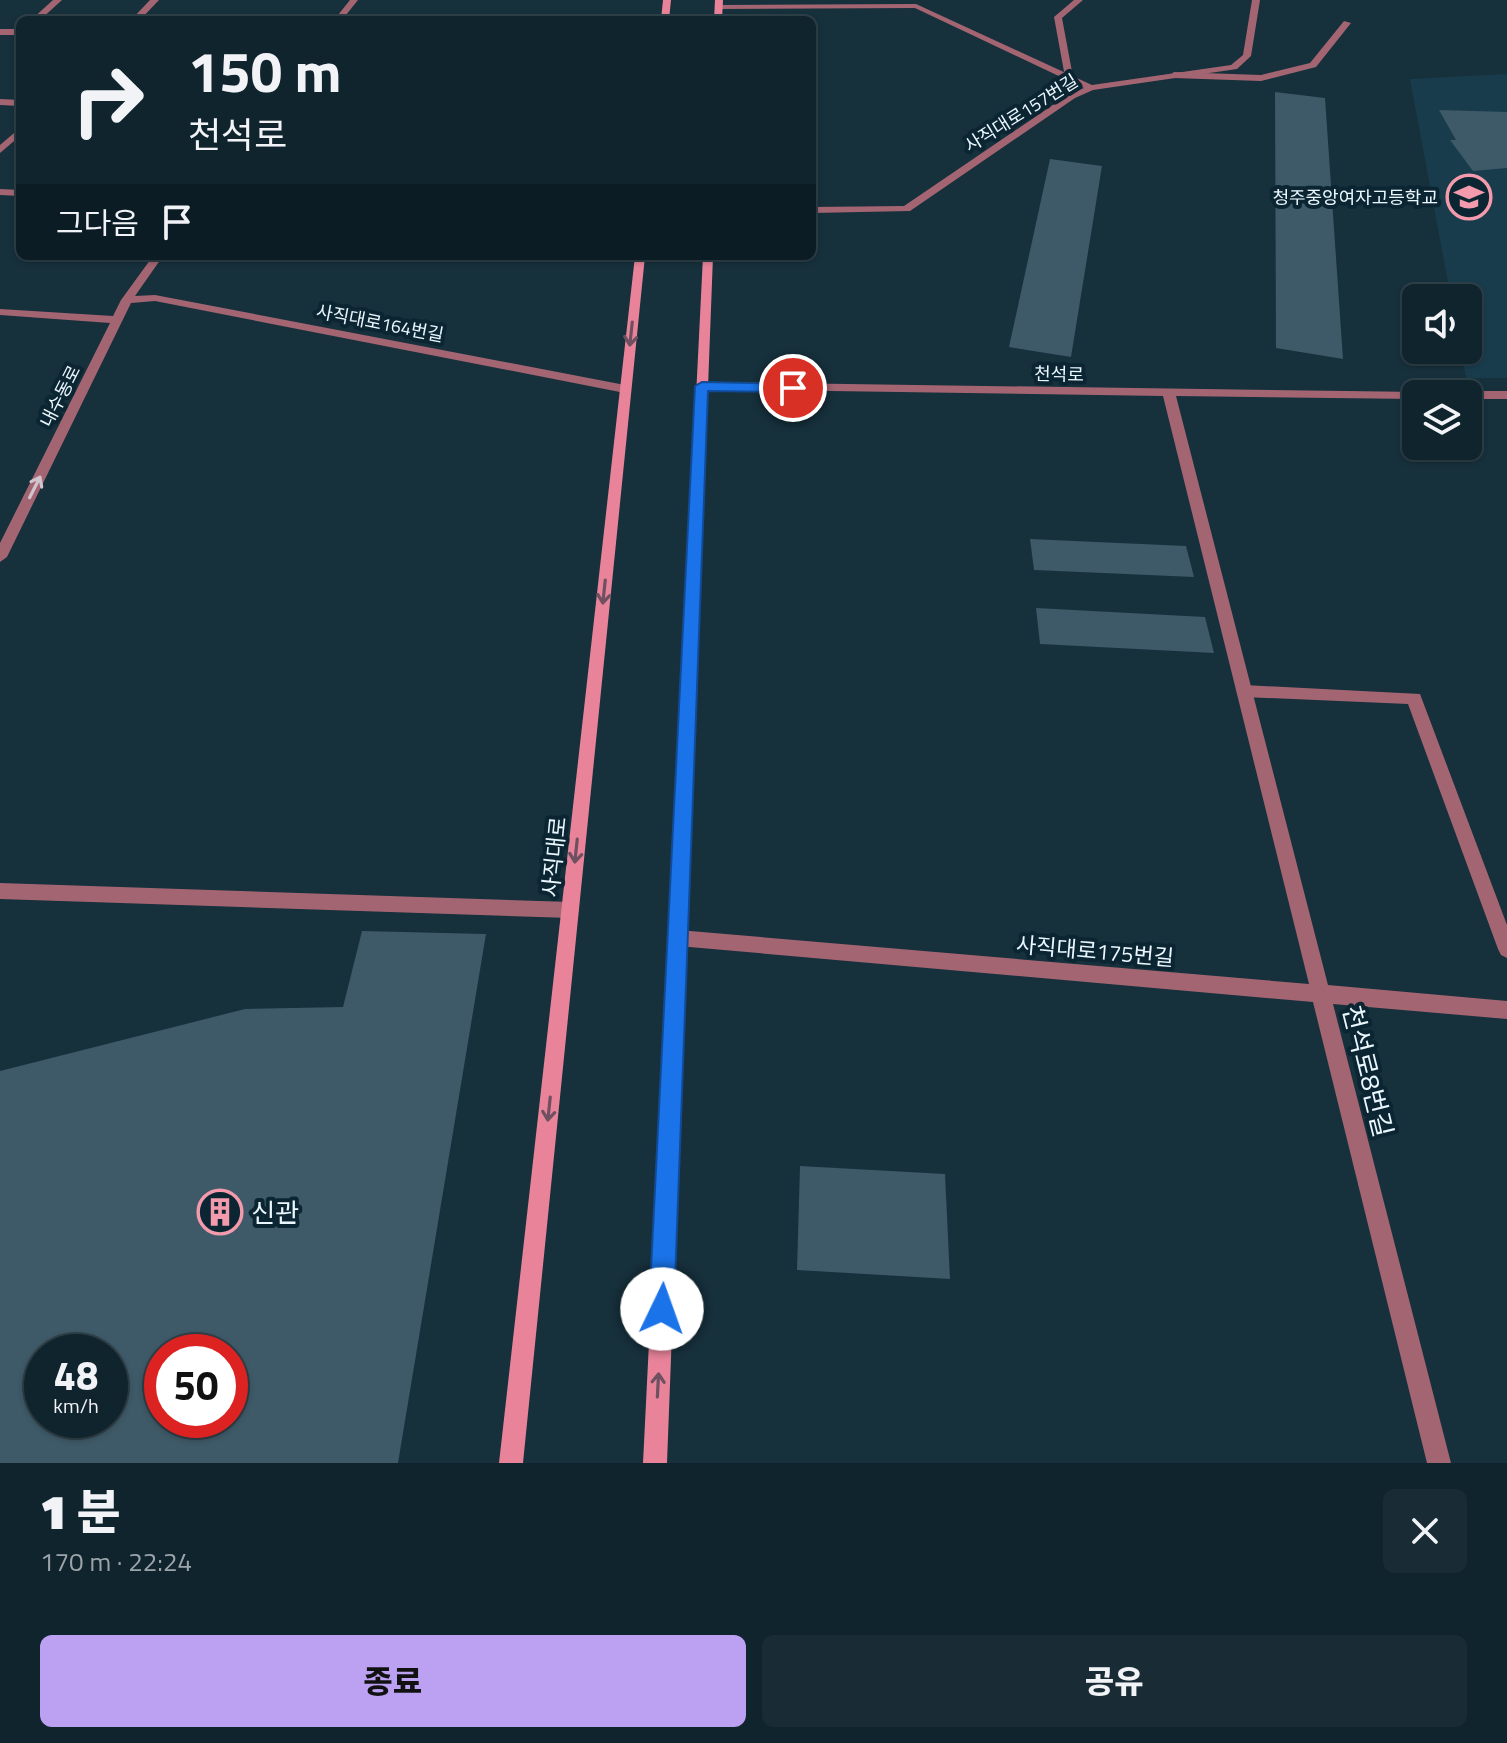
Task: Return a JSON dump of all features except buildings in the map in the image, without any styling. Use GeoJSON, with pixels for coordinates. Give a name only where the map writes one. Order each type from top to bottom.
{"type":"FeatureCollection","features":[{"type":"Feature","properties":{"kind":"main road","name":"사직대로"},"geometry":{"type":"LineString","coordinates":[[511,1463],[640,260]]}},
{"type":"Feature","properties":{"kind":"main road"},"geometry":{"type":"LineString","coordinates":[[655,1463],[708,260]]}},
{"type":"Feature","properties":{"kind":"street"},"geometry":{"type":"LineString","coordinates":[[40,16],[58,0]]}},
{"type":"Feature","properties":{"kind":"street"},"geometry":{"type":"LineString","coordinates":[[139,16],[155,0]]}},
{"type":"Feature","properties":{"kind":"street"},"geometry":{"type":"LineString","coordinates":[[341,16],[354,0]]}},
{"type":"Feature","properties":{"kind":"street"},"geometry":{"type":"LineString","coordinates":[[1069,77],[1058,17],[1079,0]]}},
{"type":"Feature","properties":{"kind":"street","name":"사직대로157번길"},"geometry":{"type":"LineString","coordinates":[[816,210],[906,209],[1072,96],[1091,88],[1234,67],[1247,56],[1256,0]]}},
{"type":"Feature","properties":{"kind":"street"},"geometry":{"type":"LineString","coordinates":[[719,4],[916,3],[1091,88]]}},
{"type":"Feature","properties":{"kind":"street"},"geometry":{"type":"LineString","coordinates":[[1174,75],[1261,78],[1313,65],[1347,23]]}},
{"type":"Feature","properties":{"kind":"street"},"geometry":{"type":"LineString","coordinates":[[0,150],[16,135]]}},
{"type":"Feature","properties":{"kind":"street","name":"내수동로"},"geometry":{"type":"LineString","coordinates":[[0,557],[127,300],[155,260]]}},
{"type":"Feature","properties":{"kind":"street","name":"사직대로164번길"},"geometry":{"type":"LineString","coordinates":[[127,300],[155,298],[625,389]]}},
{"type":"Feature","properties":{"kind":"street"},"geometry":{"type":"LineString","coordinates":[[0,312],[119,320]]}},
{"type":"Feature","properties":{"kind":"street","name":"천석로"},"geometry":{"type":"LineString","coordinates":[[702,386],[1402,395]]}},
{"type":"Feature","properties":{"kind":"street","name":"천석로8번길"},"geometry":{"type":"LineString","coordinates":[[1169,394],[1439,1463]]}},
{"type":"Feature","properties":{"kind":"street"},"geometry":{"type":"LineString","coordinates":[[1482,395],[1503,395],[1507,411]]}},
{"type":"Feature","properties":{"kind":"street"},"geometry":{"type":"LineString","coordinates":[[1244,691],[1414,698],[1507,949]]}},
{"type":"Feature","properties":{"kind":"street"},"geometry":{"type":"LineString","coordinates":[[0,891],[570,910]]}},
{"type":"Feature","properties":{"kind":"street","name":"사직대로175번길"},"geometry":{"type":"LineString","coordinates":[[678,938],[1507,1010]]}},
{"type":"Feature","properties":{"kind":"shaded area","name":"청주중앙여자고등학교"},"geometry":{"type":"Polygon","coordinates":[[[1507,74],[1507,378],[1466,378],[1464,364],[1482,364],[1482,284],[1448,284],[1410,79],[1507,74]]]}},
{"type":"Feature","properties":{"kind":"place","name":"청주중앙여자고등학교"},"geometry":{"type":"Point","coordinates":[1469,197]}},
{"type":"Feature","properties":{"kind":"place","name":"신관"},"geometry":{"type":"Point","coordinates":[220,1212]}},
{"type":"Feature","properties":{"kind":"route"},"geometry":{"type":"LineString","coordinates":[[662,1309],[702,386],[793,388]]}}]}
